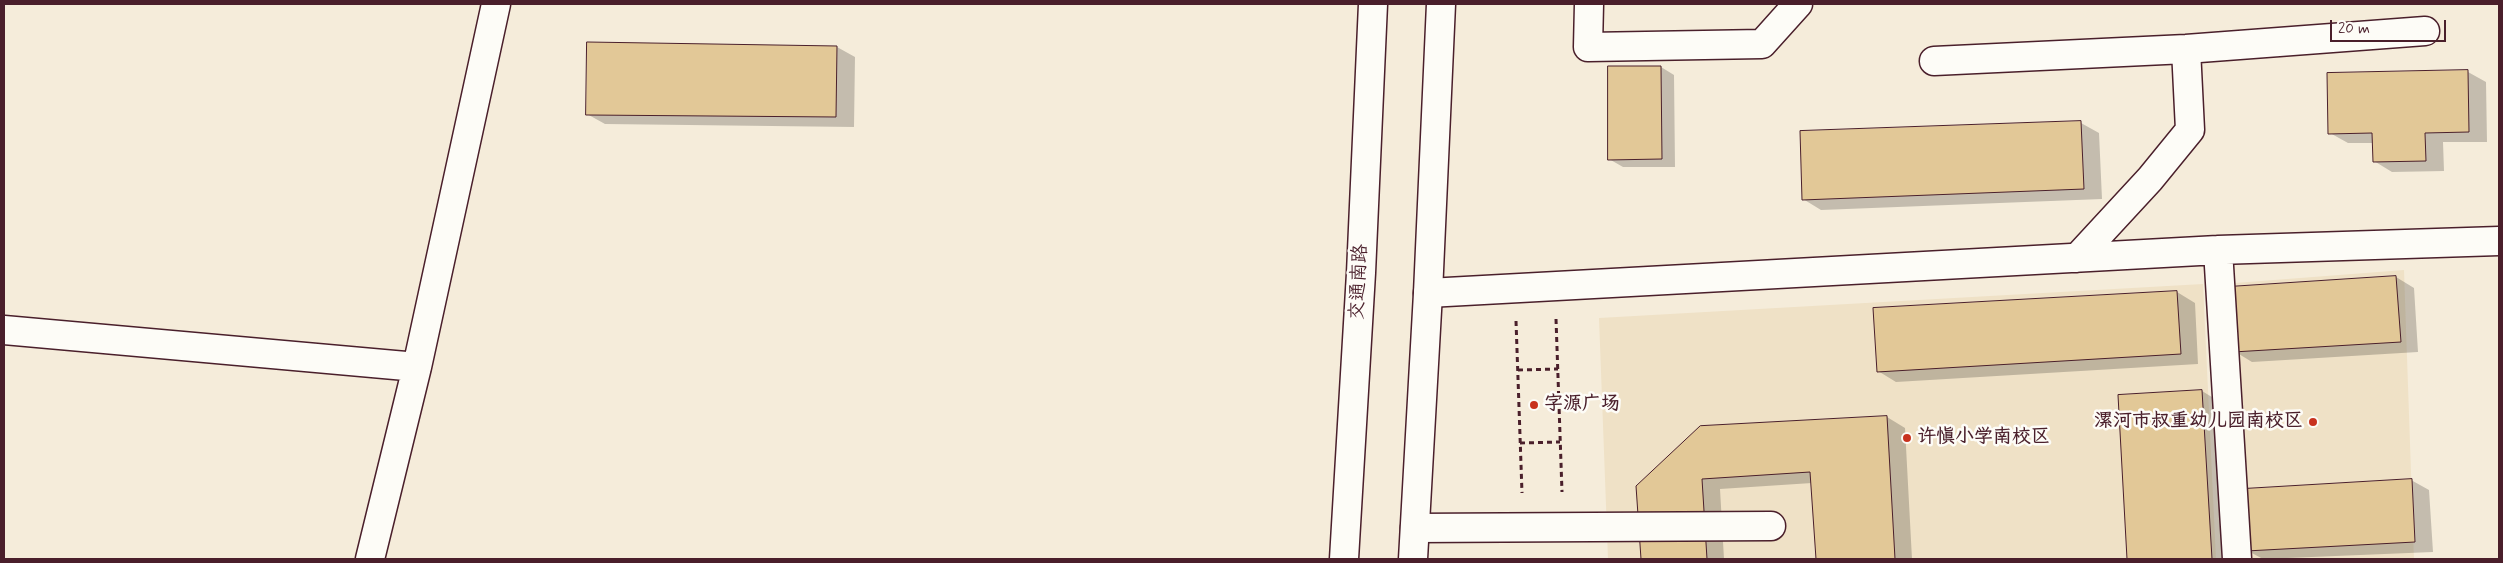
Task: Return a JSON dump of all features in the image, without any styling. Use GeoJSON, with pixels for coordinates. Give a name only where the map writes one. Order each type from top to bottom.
{"type":"FeatureCollection","features":[{"type":"Feature","properties":{"kind":"street"},"geometry":{"type":"LineString","coordinates":[[370,559],[418,366],[496,4]]}},
{"type":"Feature","properties":{"kind":"street","name":"交通南路"},"geometry":{"type":"LineString","coordinates":[[1344,559],[1360,283],[1373,4]]}},
{"type":"Feature","properties":{"kind":"street"},"geometry":{"type":"LineString","coordinates":[[1413,559],[1428,293],[1441,4]]}},
{"type":"Feature","properties":{"kind":"street"},"geometry":{"type":"LineString","coordinates":[[1590,4],[1588,47],[1762,44],[1798,4]]}},
{"type":"Feature","properties":{"kind":"street"},"geometry":{"type":"LineString","coordinates":[[1934,61],[2186,49],[2425,31]]}},
{"type":"Feature","properties":{"kind":"street"},"geometry":{"type":"LineString","coordinates":[[2077,258],[2150,179],[2190,130],[2186,49]]}},
{"type":"Feature","properties":{"kind":"street"},"geometry":{"type":"LineString","coordinates":[[1428,293],[2218,250],[2499,242]]}},
{"type":"Feature","properties":{"kind":"street"},"geometry":{"type":"LineString","coordinates":[[2218,250],[2237,559]]}},
{"type":"Feature","properties":{"kind":"street"},"geometry":{"type":"LineString","coordinates":[[4,330],[418,366]]}},
{"type":"Feature","properties":{"kind":"street"},"geometry":{"type":"LineString","coordinates":[[1415,528],[1771,526]]}},
{"type":"Feature","properties":{"kind":"path"},"geometry":{"type":"LineString","coordinates":[[1554,286],[1563,527]]}},
{"type":"Feature","properties":{"kind":"path"},"geometry":{"type":"LineString","coordinates":[[1516,288],[1522,528]]}},
{"type":"Feature","properties":{"kind":"path"},"geometry":{"type":"LineString","coordinates":[[1518,370],[1558,369]]}},
{"type":"Feature","properties":{"kind":"path"},"geometry":{"type":"LineString","coordinates":[[1520,443],[1560,442]]}},
{"type":"Feature","properties":{"kind":"shaded area","name":"漯河市叔重幼儿园南校区"},"geometry":{"type":"Polygon","coordinates":[[[2404,270],[2414,559],[2223,559],[2209,285],[2404,270]]]}},
{"type":"Feature","properties":{"kind":"shaded area","name":"许慎小学南校区"},"geometry":{"type":"Polygon","coordinates":[[[2203,284],[2216,559],[1608,559],[1599,318],[2203,284]]]}},
{"type":"Feature","properties":{"kind":"building"},"geometry":{"type":"Polygon","coordinates":[[[587,42],[837,46],[836,117],[586,115],[587,42]]]}},
{"type":"Feature","properties":{"kind":"building"},"geometry":{"type":"Polygon","coordinates":[[[1608,66],[1661,66],[1662,159],[1608,160],[1608,66]]]}},
{"type":"Feature","properties":{"kind":"building"},"geometry":{"type":"Polygon","coordinates":[[[2468,70],[2469,132],[2425,133],[2426,161],[2373,162],[2372,133],[2328,134],[2327,73],[2468,70]]]}},
{"type":"Feature","properties":{"kind":"building"},"geometry":{"type":"Polygon","coordinates":[[[2081,121],[2084,189],[1802,200],[1800,131],[2081,121]]]}},
{"type":"Feature","properties":{"kind":"building"},"geometry":{"type":"Polygon","coordinates":[[[2396,276],[2401,342],[2233,352],[2228,287],[2396,276]]]}},
{"type":"Feature","properties":{"kind":"building"},"geometry":{"type":"Polygon","coordinates":[[[2177,291],[2181,354],[1877,372],[1873,308],[2177,291]]]}},
{"type":"Feature","properties":{"kind":"building"},"geometry":{"type":"Polygon","coordinates":[[[2202,390],[2212,559],[2127,559],[2118,395],[2202,390]]]}},
{"type":"Feature","properties":{"kind":"building"},"geometry":{"type":"Polygon","coordinates":[[[1887,416],[1895,559],[1816,559],[1810,472],[1702,479],[1707,559],[1641,559],[1636,486],[1700,426],[1887,416]]]}},
{"type":"Feature","properties":{"kind":"building"},"geometry":{"type":"Polygon","coordinates":[[[2412,479],[2415,542],[2246,551],[2243,489],[2412,479]]]}},
{"type":"Feature","properties":{"kind":"place","name":"字源广场"},"geometry":{"type":"Point","coordinates":[1534,405]}},
{"type":"Feature","properties":{"kind":"place","name":"漯河市叔重幼儿园南校区"},"geometry":{"type":"Point","coordinates":[2313,422]}},
{"type":"Feature","properties":{"kind":"place","name":"许慎小学南校区"},"geometry":{"type":"Point","coordinates":[1907,438]}}]}
